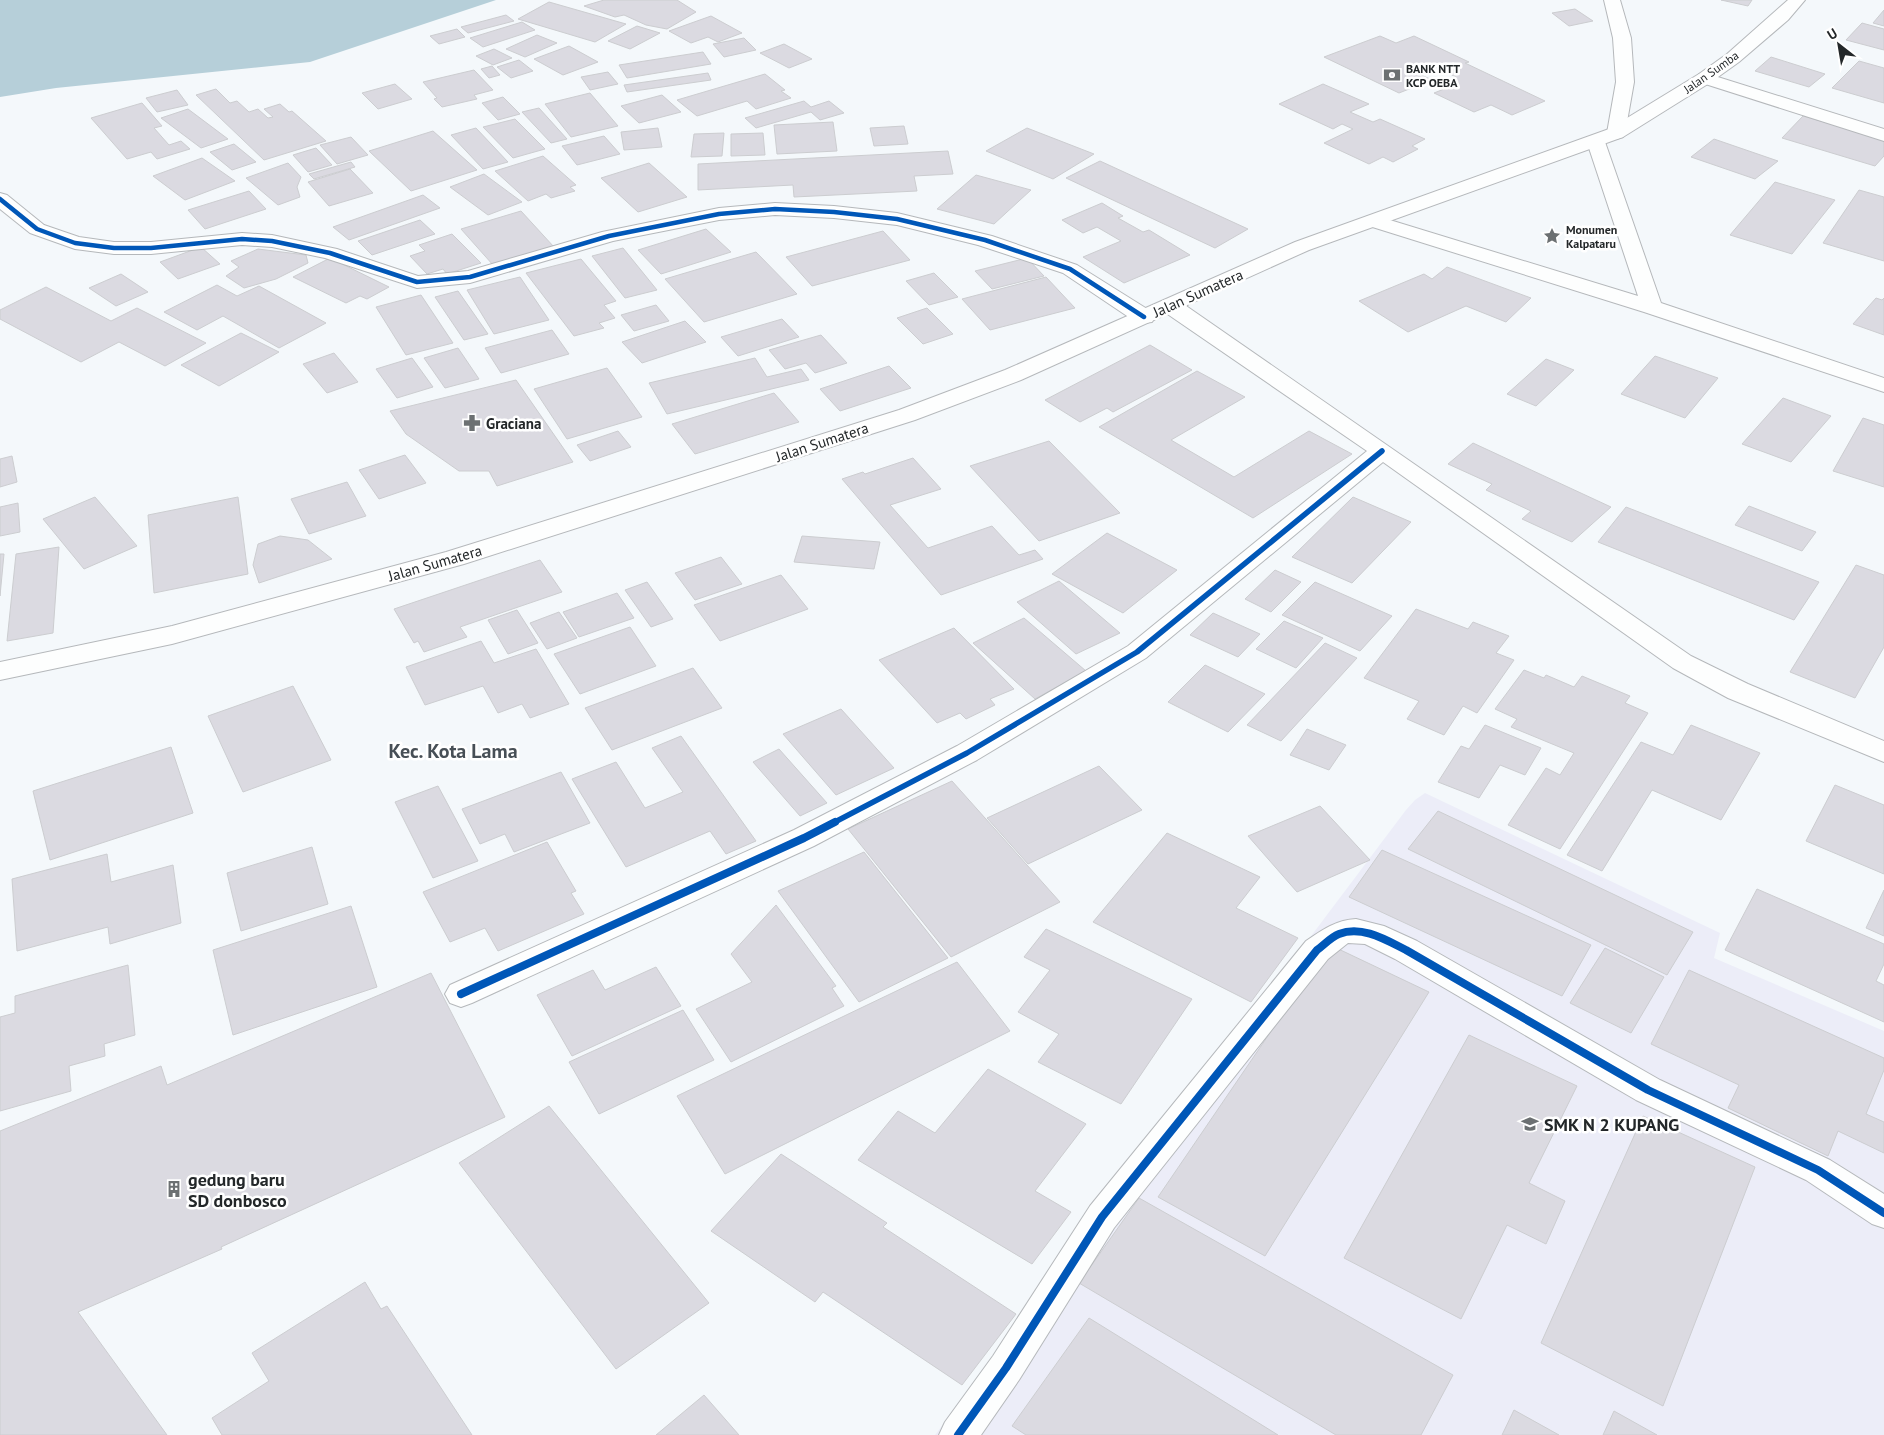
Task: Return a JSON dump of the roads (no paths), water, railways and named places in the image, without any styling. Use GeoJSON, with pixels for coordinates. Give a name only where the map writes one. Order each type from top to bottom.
{"type":"FeatureCollection","features":[{"type":"Feature","properties":{"kind":"street"},"geometry":{"type":"LineString","coordinates":[[1612,0],[1622,38],[1625,82],[1606,137],[1652,307]]}},
{"type":"Feature","properties":{"kind":"street","name":"Jalan Sumba"},"geometry":{"type":"LineString","coordinates":[[1606,137],[1705,78],[1733,58],[1782,16],[1797,0]]}},
{"type":"Feature","properties":{"kind":"street"},"geometry":{"type":"LineString","coordinates":[[1705,78],[1884,135]]}},
{"type":"Feature","properties":{"kind":"street","name":"Jalan Sumatera"},"geometry":{"type":"LineString","coordinates":[[0,672],[172,634],[464,555],[907,415],[1012,375],[1171,306],[1302,246],[1606,137]]}},
{"type":"Feature","properties":{"kind":"street"},"geometry":{"type":"LineString","coordinates":[[0,199],[37,230],[75,243],[114,248],[151,248],[242,239],[272,241],[330,253],[417,282],[470,277],[609,236],[719,214],[775,210],[834,212],[897,219],[985,240],[1070,268],[1144,317]]}},
{"type":"Feature","properties":{"kind":"street"},"geometry":{"type":"LineString","coordinates":[[1373,221],[1652,307],[1884,385]]}},
{"type":"Feature","properties":{"kind":"street"},"geometry":{"type":"LineString","coordinates":[[1171,306],[1382,451],[1682,662],[1738,691],[1884,752]]}},
{"type":"Feature","properties":{"kind":"street"},"geometry":{"type":"LineString","coordinates":[[461,994],[804,838],[975,748],[1137,652],[1382,451]]}},
{"type":"Feature","properties":{"kind":"street"},"geometry":{"type":"LineString","coordinates":[[958,1435],[1006,1368],[1102,1218],[1317,950],[1339,934],[1350,931],[1371,934],[1406,950],[1648,1090],[1818,1170],[1884,1213]]}},
{"type":"Feature","properties":{"kind":"water"},"geometry":{"type":"Polygon","coordinates":[[[0,0],[496,0],[310,62],[56,88],[0,97],[0,0]]]}},
{"type":"Feature","properties":{"kind":"place","name":"BANK NTT KCP OEBA"},"geometry":{"type":"Point","coordinates":[1392,75]}},
{"type":"Feature","properties":{"kind":"place","name":"Monumen Kalpataru"},"geometry":{"type":"Point","coordinates":[1552,236]}},
{"type":"Feature","properties":{"kind":"place","name":"Graciana"},"geometry":{"type":"Point","coordinates":[472,423]}},
{"type":"Feature","properties":{"kind":"place","name":"SMK N 2 KUPANG"},"geometry":{"type":"Point","coordinates":[1530,1124]}},
{"type":"Feature","properties":{"kind":"place","name":"gedung baru SD donbosco"},"geometry":{"type":"Point","coordinates":[174,1189]}},
{"type":"Feature","properties":{"kind":"district","name":"Kec. Kota Lama"},"geometry":{"type":"Point","coordinates":[453,751]}}]}
